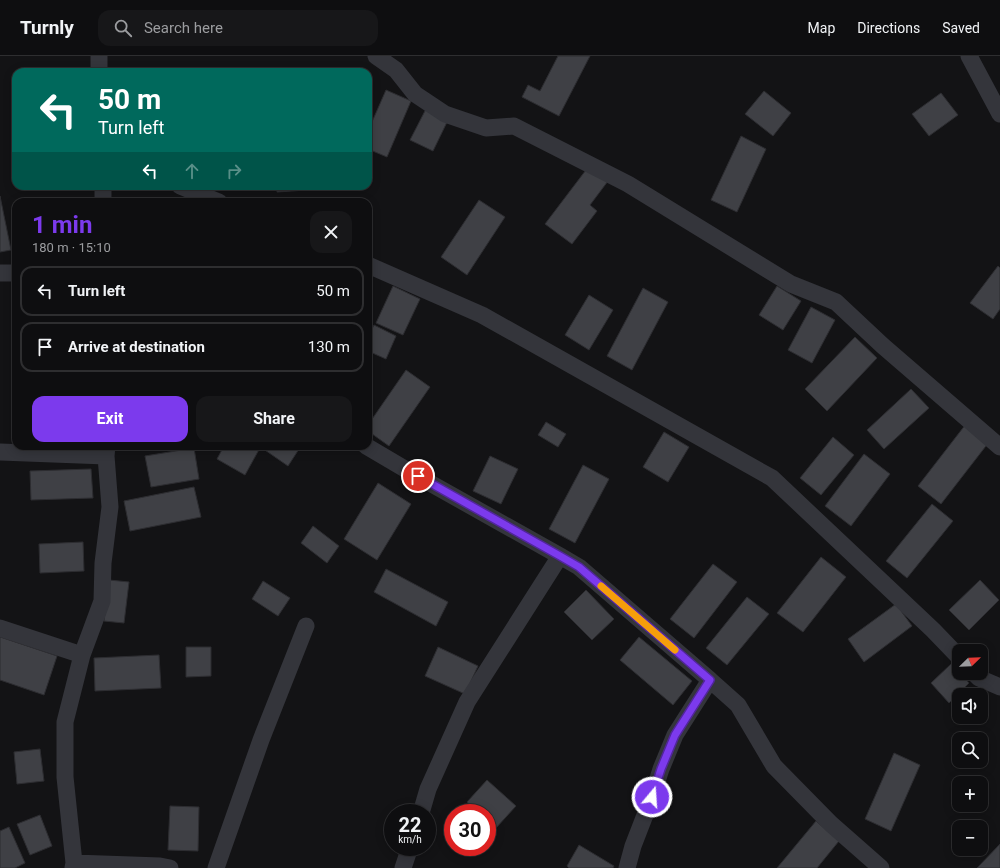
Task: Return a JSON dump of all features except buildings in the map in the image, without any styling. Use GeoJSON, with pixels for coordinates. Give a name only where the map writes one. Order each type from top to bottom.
{"type":"FeatureCollection","features":[{"type":"Feature","properties":{"kind":"street"},"geometry":{"type":"LineString","coordinates":[[98,56],[99,68]]}},
{"type":"Feature","properties":{"kind":"street"},"geometry":{"type":"LineString","coordinates":[[376,56],[396,70],[416,94],[444,114],[486,128],[514,126],[628,184],[791,284],[836,302],[883,346],[1000,447]]}},
{"type":"Feature","properties":{"kind":"street"},"geometry":{"type":"LineString","coordinates":[[969,56],[1000,114]]}},
{"type":"Feature","properties":{"kind":"street"},"geometry":{"type":"LineString","coordinates":[[190,190],[209,198]]}},
{"type":"Feature","properties":{"kind":"street"},"geometry":{"type":"LineString","coordinates":[[372,267],[482,314],[772,478],[952,650]]}},
{"type":"Feature","properties":{"kind":"street"},"geometry":{"type":"LineString","coordinates":[[0,273],[12,273]]}},
{"type":"Feature","properties":{"kind":"street"},"geometry":{"type":"LineString","coordinates":[[372,450],[579,567],[738,705],[774,766],[831,824],[881,868]]}},
{"type":"Feature","properties":{"kind":"street"},"geometry":{"type":"LineString","coordinates":[[0,452],[106,451],[110,507],[103,563],[102,601],[82,655],[65,722],[65,777],[74,865],[160,866],[170,868]]}},
{"type":"Feature","properties":{"kind":"street"},"geometry":{"type":"LineString","coordinates":[[424,804],[428,789],[467,702],[560,556]]}},
{"type":"Feature","properties":{"kind":"street"},"geometry":{"type":"LineString","coordinates":[[216,868],[261,740],[306,626]]}},
{"type":"Feature","properties":{"kind":"street"},"geometry":{"type":"LineString","coordinates":[[0,628],[82,655]]}},
{"type":"Feature","properties":{"kind":"street"},"geometry":{"type":"LineString","coordinates":[[627,868],[633,846],[675,735],[710,680]]}},
{"type":"Feature","properties":{"kind":"street"},"geometry":{"type":"LineString","coordinates":[[984,680],[1000,687]]}},
{"type":"Feature","properties":{"kind":"street"},"geometry":{"type":"LineString","coordinates":[[403,868],[407,856]]}},
{"type":"Feature","properties":{"kind":"slow traffic"},"geometry":{"type":"LineString","coordinates":[[601,586],[675,650]]}},
{"type":"Feature","properties":{"kind":"route"},"geometry":{"type":"LineString","coordinates":[[418,476],[579,567],[710,680],[675,735],[661,769],[652,797]]}}]}
